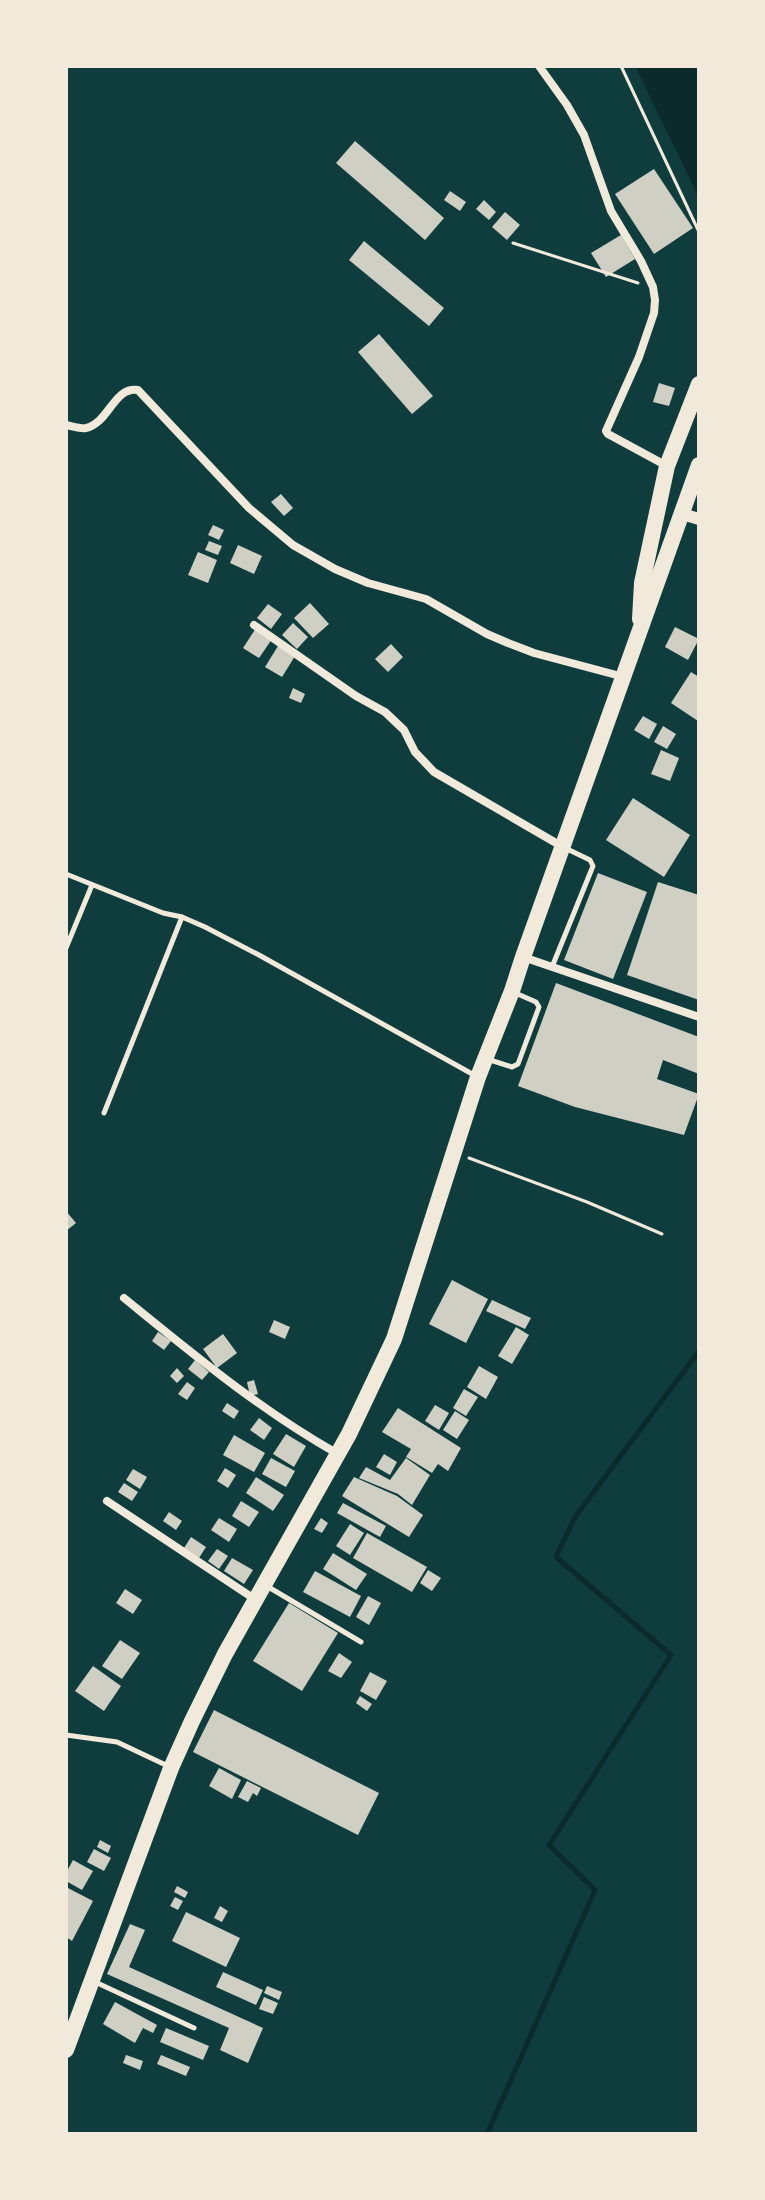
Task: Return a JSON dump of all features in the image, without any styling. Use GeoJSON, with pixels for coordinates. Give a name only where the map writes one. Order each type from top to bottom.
{"type":"FeatureCollection","features":[{"type":"Feature","properties":{"kind":"highway"},"geometry":{"type":"LineString","coordinates":[[639,637],[642,583],[667,466],[699,384]]}},
{"type":"Feature","properties":{"kind":"highway"},"geometry":{"type":"LineString","coordinates":[[66,2050],[171,1768],[225,1654],[338,1454],[394,1339],[478,1077],[512,991],[699,465]]}},
{"type":"Feature","properties":{"kind":"street"},"geometry":{"type":"LineString","coordinates":[[539,66],[584,135],[611,211],[653,287],[654,313],[639,357],[606,431],[667,466]]}},
{"type":"Feature","properties":{"kind":"street"},"geometry":{"type":"LineString","coordinates":[[66,425],[85,428],[99,422],[124,392],[138,390],[249,508],[293,545],[335,569],[368,583],[426,599],[508,643],[624,677]]}},
{"type":"Feature","properties":{"kind":"street"},"geometry":{"type":"LineString","coordinates":[[682,514],[699,519]]}},
{"type":"Feature","properties":{"kind":"street"},"geometry":{"type":"LineString","coordinates":[[254,625],[356,696],[385,712],[404,730],[415,752],[434,772],[563,847]]}},
{"type":"Feature","properties":{"kind":"street"},"geometry":{"type":"LineString","coordinates":[[523,957],[699,1017]]}},
{"type":"Feature","properties":{"kind":"street"},"geometry":{"type":"LineString","coordinates":[[124,1298],[241,1393],[338,1454]]}},
{"type":"Feature","properties":{"kind":"street"},"geometry":{"type":"LineString","coordinates":[[107,1501],[260,1592]]}},
{"type":"Feature","properties":{"kind":"lane"},"geometry":{"type":"LineString","coordinates":[[552,967],[593,866],[590,860],[563,847]]}},
{"type":"Feature","properties":{"kind":"lane"},"geometry":{"type":"LineString","coordinates":[[66,874],[163,913],[182,917],[259,955],[478,1077]]}},
{"type":"Feature","properties":{"kind":"lane"},"geometry":{"type":"LineString","coordinates":[[66,948],[92,885]]}},
{"type":"Feature","properties":{"kind":"lane"},"geometry":{"type":"LineString","coordinates":[[104,1113],[182,917]]}},
{"type":"Feature","properties":{"kind":"lane"},"geometry":{"type":"LineString","coordinates":[[486,1058],[512,1067],[518,1064],[539,1007],[536,1002],[512,991]]}},
{"type":"Feature","properties":{"kind":"lane"},"geometry":{"type":"LineString","coordinates":[[260,1592],[361,1642]]}},
{"type":"Feature","properties":{"kind":"lane"},"geometry":{"type":"LineString","coordinates":[[66,1735],[117,1742],[171,1768]]}},
{"type":"Feature","properties":{"kind":"lane"},"geometry":{"type":"LineString","coordinates":[[91,1980],[194,2028]]}},
{"type":"Feature","properties":{"kind":"path"},"geometry":{"type":"LineString","coordinates":[[621,66],[699,232]]}},
{"type":"Feature","properties":{"kind":"path"},"geometry":{"type":"LineString","coordinates":[[513,243],[653,287]]}},
{"type":"Feature","properties":{"kind":"path"},"geometry":{"type":"LineString","coordinates":[[455,1153],[587,1202],[662,1234]]}},
{"type":"Feature","properties":{"kind":"water"},"geometry":{"type":"Polygon","coordinates":[[[635,66],[699,66],[699,198],[635,66]]]}},
{"type":"Feature","properties":{"kind":"building"},"geometry":{"type":"Polygon","coordinates":[[[355,141],[444,218],[425,240],[336,163],[355,141]]]}},
{"type":"Feature","properties":{"kind":"building"},"geometry":{"type":"Polygon","coordinates":[[[654,169],[693,228],[654,254],[615,194],[654,169]]]}},
{"type":"Feature","properties":{"kind":"building"},"geometry":{"type":"Polygon","coordinates":[[[450,191],[466,202],[460,211],[444,200],[450,191]]]}},
{"type":"Feature","properties":{"kind":"building"},"geometry":{"type":"Polygon","coordinates":[[[484,200],[496,212],[489,220],[476,209],[484,200]]]}},
{"type":"Feature","properties":{"kind":"building"},"geometry":{"type":"Polygon","coordinates":[[[505,212],[520,225],[507,240],[492,227],[505,212]]]}},
{"type":"Feature","properties":{"kind":"building"},"geometry":{"type":"Polygon","coordinates":[[[621,235],[635,259],[606,277],[591,253],[621,235]]]}},
{"type":"Feature","properties":{"kind":"building"},"geometry":{"type":"Polygon","coordinates":[[[364,241],[444,308],[429,326],[349,260],[364,241]]]}},
{"type":"Feature","properties":{"kind":"building"},"geometry":{"type":"Polygon","coordinates":[[[379,334],[433,396],[412,414],[358,352],[379,334]]]}},
{"type":"Feature","properties":{"kind":"building"},"geometry":{"type":"Polygon","coordinates":[[[659,383],[675,388],[669,406],[653,402],[659,383]]]}},
{"type":"Feature","properties":{"kind":"building"},"geometry":{"type":"Polygon","coordinates":[[[281,494],[293,508],[284,516],[271,502],[281,494]]]}},
{"type":"Feature","properties":{"kind":"building"},"geometry":{"type":"Polygon","coordinates":[[[213,525],[224,530],[219,540],[208,535],[213,525]]]}},
{"type":"Feature","properties":{"kind":"building"},"geometry":{"type":"Polygon","coordinates":[[[209,541],[222,546],[218,555],[205,550],[209,541]]]}},
{"type":"Feature","properties":{"kind":"building"},"geometry":{"type":"Polygon","coordinates":[[[238,545],[262,556],[254,574],[230,563],[238,545]]]}},
{"type":"Feature","properties":{"kind":"building"},"geometry":{"type":"Polygon","coordinates":[[[198,552],[217,560],[208,583],[188,575],[198,552]]]}},
{"type":"Feature","properties":{"kind":"building"},"geometry":{"type":"Polygon","coordinates":[[[310,603],[329,624],[313,638],[294,618],[310,603]]]}},
{"type":"Feature","properties":{"kind":"building"},"geometry":{"type":"Polygon","coordinates":[[[268,604],[282,614],[271,629],[257,618],[268,604]]]}},
{"type":"Feature","properties":{"kind":"building"},"geometry":{"type":"Polygon","coordinates":[[[293,623],[308,637],[297,649],[282,635],[293,623]]]}},
{"type":"Feature","properties":{"kind":"building"},"geometry":{"type":"Polygon","coordinates":[[[675,627],[699,639],[688,660],[665,647],[675,627]]]}},
{"type":"Feature","properties":{"kind":"building"},"geometry":{"type":"Polygon","coordinates":[[[256,628],[272,639],[259,658],[243,648],[256,628]]]}},
{"type":"Feature","properties":{"kind":"building"},"geometry":{"type":"Polygon","coordinates":[[[391,644],[403,657],[388,672],[375,659],[391,644]]]}},
{"type":"Feature","properties":{"kind":"building"},"geometry":{"type":"Polygon","coordinates":[[[278,646],[295,656],[282,677],[265,667],[278,646]]]}},
{"type":"Feature","properties":{"kind":"building"},"geometry":{"type":"Polygon","coordinates":[[[691,672],[699,677],[698,721],[671,703],[691,672]]]}},
{"type":"Feature","properties":{"kind":"building"},"geometry":{"type":"Polygon","coordinates":[[[293,688],[305,694],[301,703],[289,698],[293,688]]]}},
{"type":"Feature","properties":{"kind":"building"},"geometry":{"type":"Polygon","coordinates":[[[643,716],[657,724],[649,739],[634,730],[643,716]]]}},
{"type":"Feature","properties":{"kind":"building"},"geometry":{"type":"Polygon","coordinates":[[[663,726],[676,734],[667,749],[654,742],[663,726]]]}},
{"type":"Feature","properties":{"kind":"building"},"geometry":{"type":"Polygon","coordinates":[[[661,750],[679,758],[670,781],[651,774],[661,750]]]}},
{"type":"Feature","properties":{"kind":"building"},"geometry":{"type":"Polygon","coordinates":[[[633,798],[690,835],[664,877],[606,840],[633,798]]]}},
{"type":"Feature","properties":{"kind":"building"},"geometry":{"type":"Polygon","coordinates":[[[598,873],[647,892],[613,979],[564,960],[598,873]]]}},
{"type":"Feature","properties":{"kind":"building"},"geometry":{"type":"Polygon","coordinates":[[[658,882],[699,895],[699,1000],[627,975],[658,882]]]}},
{"type":"Feature","properties":{"kind":"building"},"geometry":{"type":"Polygon","coordinates":[[[556,983],[699,1037],[699,1074],[663,1060],[657,1079],[699,1094],[684,1135],[575,1107],[518,1086],[556,983]]]}},
{"type":"Feature","properties":{"kind":"building"},"geometry":{"type":"Polygon","coordinates":[[[66,1211],[76,1223],[66,1231],[66,1211]]]}},
{"type":"Feature","properties":{"kind":"building"},"geometry":{"type":"Polygon","coordinates":[[[452,1280],[488,1299],[466,1343],[429,1324],[452,1280]]]}},
{"type":"Feature","properties":{"kind":"building"},"geometry":{"type":"Polygon","coordinates":[[[492,1300],[531,1318],[525,1329],[486,1311],[492,1300]]]}},
{"type":"Feature","properties":{"kind":"building"},"geometry":{"type":"Polygon","coordinates":[[[274,1320],[290,1327],[285,1339],[269,1332],[274,1320]]]}},
{"type":"Feature","properties":{"kind":"building"},"geometry":{"type":"Polygon","coordinates":[[[516,1327],[529,1335],[512,1364],[498,1356],[516,1327]]]}},
{"type":"Feature","properties":{"kind":"building"},"geometry":{"type":"Polygon","coordinates":[[[158,1332],[171,1341],[164,1350],[152,1341],[158,1332]]]}},
{"type":"Feature","properties":{"kind":"building"},"geometry":{"type":"Polygon","coordinates":[[[223,1334],[237,1353],[217,1368],[203,1349],[223,1334]]]}},
{"type":"Feature","properties":{"kind":"building"},"geometry":{"type":"Polygon","coordinates":[[[195,1360],[209,1372],[202,1380],[188,1369],[195,1360]]]}},
{"type":"Feature","properties":{"kind":"building"},"geometry":{"type":"Polygon","coordinates":[[[479,1366],[498,1377],[486,1399],[467,1387],[479,1366]]]}},
{"type":"Feature","properties":{"kind":"building"},"geometry":{"type":"Polygon","coordinates":[[[177,1368],[184,1376],[177,1383],[170,1376],[177,1368]]]}},
{"type":"Feature","properties":{"kind":"building"},"geometry":{"type":"Polygon","coordinates":[[[254,1380],[258,1394],[250,1396],[247,1382],[254,1380]]]}},
{"type":"Feature","properties":{"kind":"building"},"geometry":{"type":"Polygon","coordinates":[[[187,1382],[195,1388],[187,1400],[178,1394],[187,1382]]]}},
{"type":"Feature","properties":{"kind":"building"},"geometry":{"type":"Polygon","coordinates":[[[464,1389],[478,1397],[466,1416],[453,1408],[464,1389]]]}},
{"type":"Feature","properties":{"kind":"building"},"geometry":{"type":"Polygon","coordinates":[[[227,1403],[239,1411],[234,1419],[222,1411],[227,1403]]]}},
{"type":"Feature","properties":{"kind":"building"},"geometry":{"type":"Polygon","coordinates":[[[435,1405],[449,1413],[439,1430],[425,1421],[435,1405]]]}},
{"type":"Feature","properties":{"kind":"building"},"geometry":{"type":"Polygon","coordinates":[[[398,1408],[461,1448],[448,1471],[438,1464],[432,1473],[406,1457],[411,1449],[382,1432],[398,1408]]]}},
{"type":"Feature","properties":{"kind":"building"},"geometry":{"type":"Polygon","coordinates":[[[455,1411],[469,1420],[457,1439],[443,1430],[455,1411]]]}},
{"type":"Feature","properties":{"kind":"building"},"geometry":{"type":"Polygon","coordinates":[[[259,1418],[272,1428],[264,1440],[250,1430],[259,1418]]]}},
{"type":"Feature","properties":{"kind":"building"},"geometry":{"type":"Polygon","coordinates":[[[286,1434],[306,1446],[294,1467],[273,1454],[286,1434]]]}},
{"type":"Feature","properties":{"kind":"building"},"geometry":{"type":"Polygon","coordinates":[[[234,1435],[265,1453],[254,1472],[223,1455],[234,1435]]]}},
{"type":"Feature","properties":{"kind":"building"},"geometry":{"type":"Polygon","coordinates":[[[384,1454],[397,1462],[390,1475],[376,1467],[384,1454]]]}},
{"type":"Feature","properties":{"kind":"building"},"geometry":{"type":"Polygon","coordinates":[[[271,1458],[295,1471],[286,1487],[262,1474],[271,1458]]]}},
{"type":"Feature","properties":{"kind":"building"},"geometry":{"type":"Polygon","coordinates":[[[406,1458],[430,1475],[412,1505],[398,1494],[359,1478],[366,1467],[390,1480],[406,1458]]]}},
{"type":"Feature","properties":{"kind":"building"},"geometry":{"type":"Polygon","coordinates":[[[225,1468],[236,1475],[228,1488],[217,1481],[225,1468]]]}},
{"type":"Feature","properties":{"kind":"building"},"geometry":{"type":"Polygon","coordinates":[[[133,1469],[147,1477],[140,1489],[126,1480],[133,1469]]]}},
{"type":"Feature","properties":{"kind":"building"},"geometry":{"type":"Polygon","coordinates":[[[256,1477],[284,1495],[273,1511],[246,1493],[256,1477]]]}},
{"type":"Feature","properties":{"kind":"building"},"geometry":{"type":"Polygon","coordinates":[[[354,1477],[397,1496],[423,1515],[409,1537],[342,1496],[354,1477]]]}},
{"type":"Feature","properties":{"kind":"building"},"geometry":{"type":"Polygon","coordinates":[[[124,1483],[138,1492],[132,1501],[118,1492],[124,1483]]]}},
{"type":"Feature","properties":{"kind":"building"},"geometry":{"type":"Polygon","coordinates":[[[241,1501],[259,1512],[249,1527],[232,1516],[241,1501]]]}},
{"type":"Feature","properties":{"kind":"building"},"geometry":{"type":"Polygon","coordinates":[[[343,1503],[386,1526],[380,1537],[337,1513],[343,1503]]]}},
{"type":"Feature","properties":{"kind":"building"},"geometry":{"type":"Polygon","coordinates":[[[169,1512],[182,1521],[176,1530],[163,1521],[169,1512]]]}},
{"type":"Feature","properties":{"kind":"building"},"geometry":{"type":"Polygon","coordinates":[[[219,1518],[237,1529],[229,1542],[211,1530],[219,1518]]]}},
{"type":"Feature","properties":{"kind":"building"},"geometry":{"type":"Polygon","coordinates":[[[321,1518],[328,1523],[322,1533],[314,1529],[321,1518]]]}},
{"type":"Feature","properties":{"kind":"building"},"geometry":{"type":"Polygon","coordinates":[[[350,1524],[364,1533],[350,1555],[336,1546],[350,1524]]]}},
{"type":"Feature","properties":{"kind":"building"},"geometry":{"type":"Polygon","coordinates":[[[367,1533],[427,1567],[412,1592],[353,1558],[367,1533]]]}},
{"type":"Feature","properties":{"kind":"building"},"geometry":{"type":"Polygon","coordinates":[[[191,1537],[206,1547],[199,1558],[184,1548],[191,1537]]]}},
{"type":"Feature","properties":{"kind":"building"},"geometry":{"type":"Polygon","coordinates":[[[217,1549],[228,1556],[219,1569],[208,1561],[217,1549]]]}},
{"type":"Feature","properties":{"kind":"building"},"geometry":{"type":"Polygon","coordinates":[[[333,1553],[367,1574],[356,1590],[323,1569],[333,1553]]]}},
{"type":"Feature","properties":{"kind":"building"},"geometry":{"type":"Polygon","coordinates":[[[232,1558],[253,1570],[244,1584],[224,1571],[232,1558]]]}},
{"type":"Feature","properties":{"kind":"building"},"geometry":{"type":"Polygon","coordinates":[[[428,1570],[441,1578],[432,1591],[420,1583],[428,1570]]]}},
{"type":"Feature","properties":{"kind":"building"},"geometry":{"type":"Polygon","coordinates":[[[315,1571],[361,1596],[350,1617],[303,1592],[315,1571]]]}},
{"type":"Feature","properties":{"kind":"building"},"geometry":{"type":"Polygon","coordinates":[[[125,1589],[142,1600],[133,1614],[116,1603],[125,1589]]]}},
{"type":"Feature","properties":{"kind":"building"},"geometry":{"type":"Polygon","coordinates":[[[368,1596],[381,1603],[369,1625],[356,1617],[368,1596]]]}},
{"type":"Feature","properties":{"kind":"building"},"geometry":{"type":"Polygon","coordinates":[[[289,1603],[338,1633],[302,1691],[253,1661],[289,1603]]]}},
{"type":"Feature","properties":{"kind":"building"},"geometry":{"type":"Polygon","coordinates":[[[120,1640],[140,1653],[122,1679],[102,1666],[120,1640]]]}},
{"type":"Feature","properties":{"kind":"building"},"geometry":{"type":"Polygon","coordinates":[[[339,1653],[352,1662],[341,1678],[328,1671],[339,1653]]]}},
{"type":"Feature","properties":{"kind":"building"},"geometry":{"type":"Polygon","coordinates":[[[93,1666],[121,1686],[104,1711],[75,1691],[93,1666]]]}},
{"type":"Feature","properties":{"kind":"building"},"geometry":{"type":"Polygon","coordinates":[[[370,1672],[387,1681],[376,1700],[360,1691],[370,1672]]]}},
{"type":"Feature","properties":{"kind":"building"},"geometry":{"type":"Polygon","coordinates":[[[360,1696],[372,1704],[367,1711],[356,1703],[360,1696]]]}},
{"type":"Feature","properties":{"kind":"building"},"geometry":{"type":"Polygon","coordinates":[[[214,1710],[379,1793],[358,1835],[193,1752],[214,1710]]]}},
{"type":"Feature","properties":{"kind":"building"},"geometry":{"type":"Polygon","coordinates":[[[219,1768],[241,1780],[232,1799],[209,1786],[219,1768]]]}},
{"type":"Feature","properties":{"kind":"building"},"geometry":{"type":"Polygon","coordinates":[[[247,1781],[261,1788],[257,1796],[253,1793],[248,1802],[238,1797],[247,1781]]]}},
{"type":"Feature","properties":{"kind":"building"},"geometry":{"type":"Polygon","coordinates":[[[100,1840],[111,1846],[108,1853],[97,1847],[100,1840]]]}},
{"type":"Feature","properties":{"kind":"building"},"geometry":{"type":"Polygon","coordinates":[[[94,1849],[111,1858],[104,1871],[87,1862],[94,1849]]]}},
{"type":"Feature","properties":{"kind":"building"},"geometry":{"type":"Polygon","coordinates":[[[73,1860],[93,1871],[82,1890],[66,1881],[66,1873],[73,1860]]]}},
{"type":"Feature","properties":{"kind":"building"},"geometry":{"type":"Polygon","coordinates":[[[177,1886],[188,1892],[185,1898],[174,1892],[177,1886]]]}},
{"type":"Feature","properties":{"kind":"building"},"geometry":{"type":"Polygon","coordinates":[[[66,1887],[93,1901],[72,1941],[66,1937],[66,1887]]]}},
{"type":"Feature","properties":{"kind":"building"},"geometry":{"type":"Polygon","coordinates":[[[175,1897],[183,1901],[178,1910],[170,1906],[175,1897]]]}},
{"type":"Feature","properties":{"kind":"building"},"geometry":{"type":"Polygon","coordinates":[[[220,1906],[228,1911],[222,1922],[214,1918],[220,1906]]]}},
{"type":"Feature","properties":{"kind":"building"},"geometry":{"type":"Polygon","coordinates":[[[186,1912],[240,1938],[226,1967],[172,1941],[186,1912]]]}},
{"type":"Feature","properties":{"kind":"building"},"geometry":{"type":"Polygon","coordinates":[[[130,1924],[145,1930],[129,1967],[263,2028],[248,2063],[220,2050],[229,2028],[107,1974],[130,1924]]]}},
{"type":"Feature","properties":{"kind":"building"},"geometry":{"type":"Polygon","coordinates":[[[223,1972],[263,1990],[256,2005],[216,1987],[223,1972]]]}},
{"type":"Feature","properties":{"kind":"building"},"geometry":{"type":"Polygon","coordinates":[[[267,1986],[282,1992],[279,2000],[264,1993],[267,1986]]]}},
{"type":"Feature","properties":{"kind":"building"},"geometry":{"type":"Polygon","coordinates":[[[264,1997],[278,2003],[273,2014],[259,2009],[264,1997]]]}},
{"type":"Feature","properties":{"kind":"building"},"geometry":{"type":"Polygon","coordinates":[[[115,2002],[157,2025],[153,2033],[143,2028],[135,2043],[103,2024],[115,2002]]]}},
{"type":"Feature","properties":{"kind":"building"},"geometry":{"type":"Polygon","coordinates":[[[166,2028],[209,2046],[203,2060],[160,2042],[166,2028]]]}},
{"type":"Feature","properties":{"kind":"building"},"geometry":{"type":"Polygon","coordinates":[[[126,2055],[143,2061],[140,2070],[123,2063],[126,2055]]]}},
{"type":"Feature","properties":{"kind":"building"},"geometry":{"type":"Polygon","coordinates":[[[161,2055],[190,2067],[186,2076],[157,2064],[161,2055]]]}},
{"type":"Feature","properties":{"kind":"waterway"},"geometry":{"type":"LineString","coordinates":[[487,2134],[595,1890],[549,1845],[671,1655],[556,1557],[575,1517],[699,1351]]}}]}
